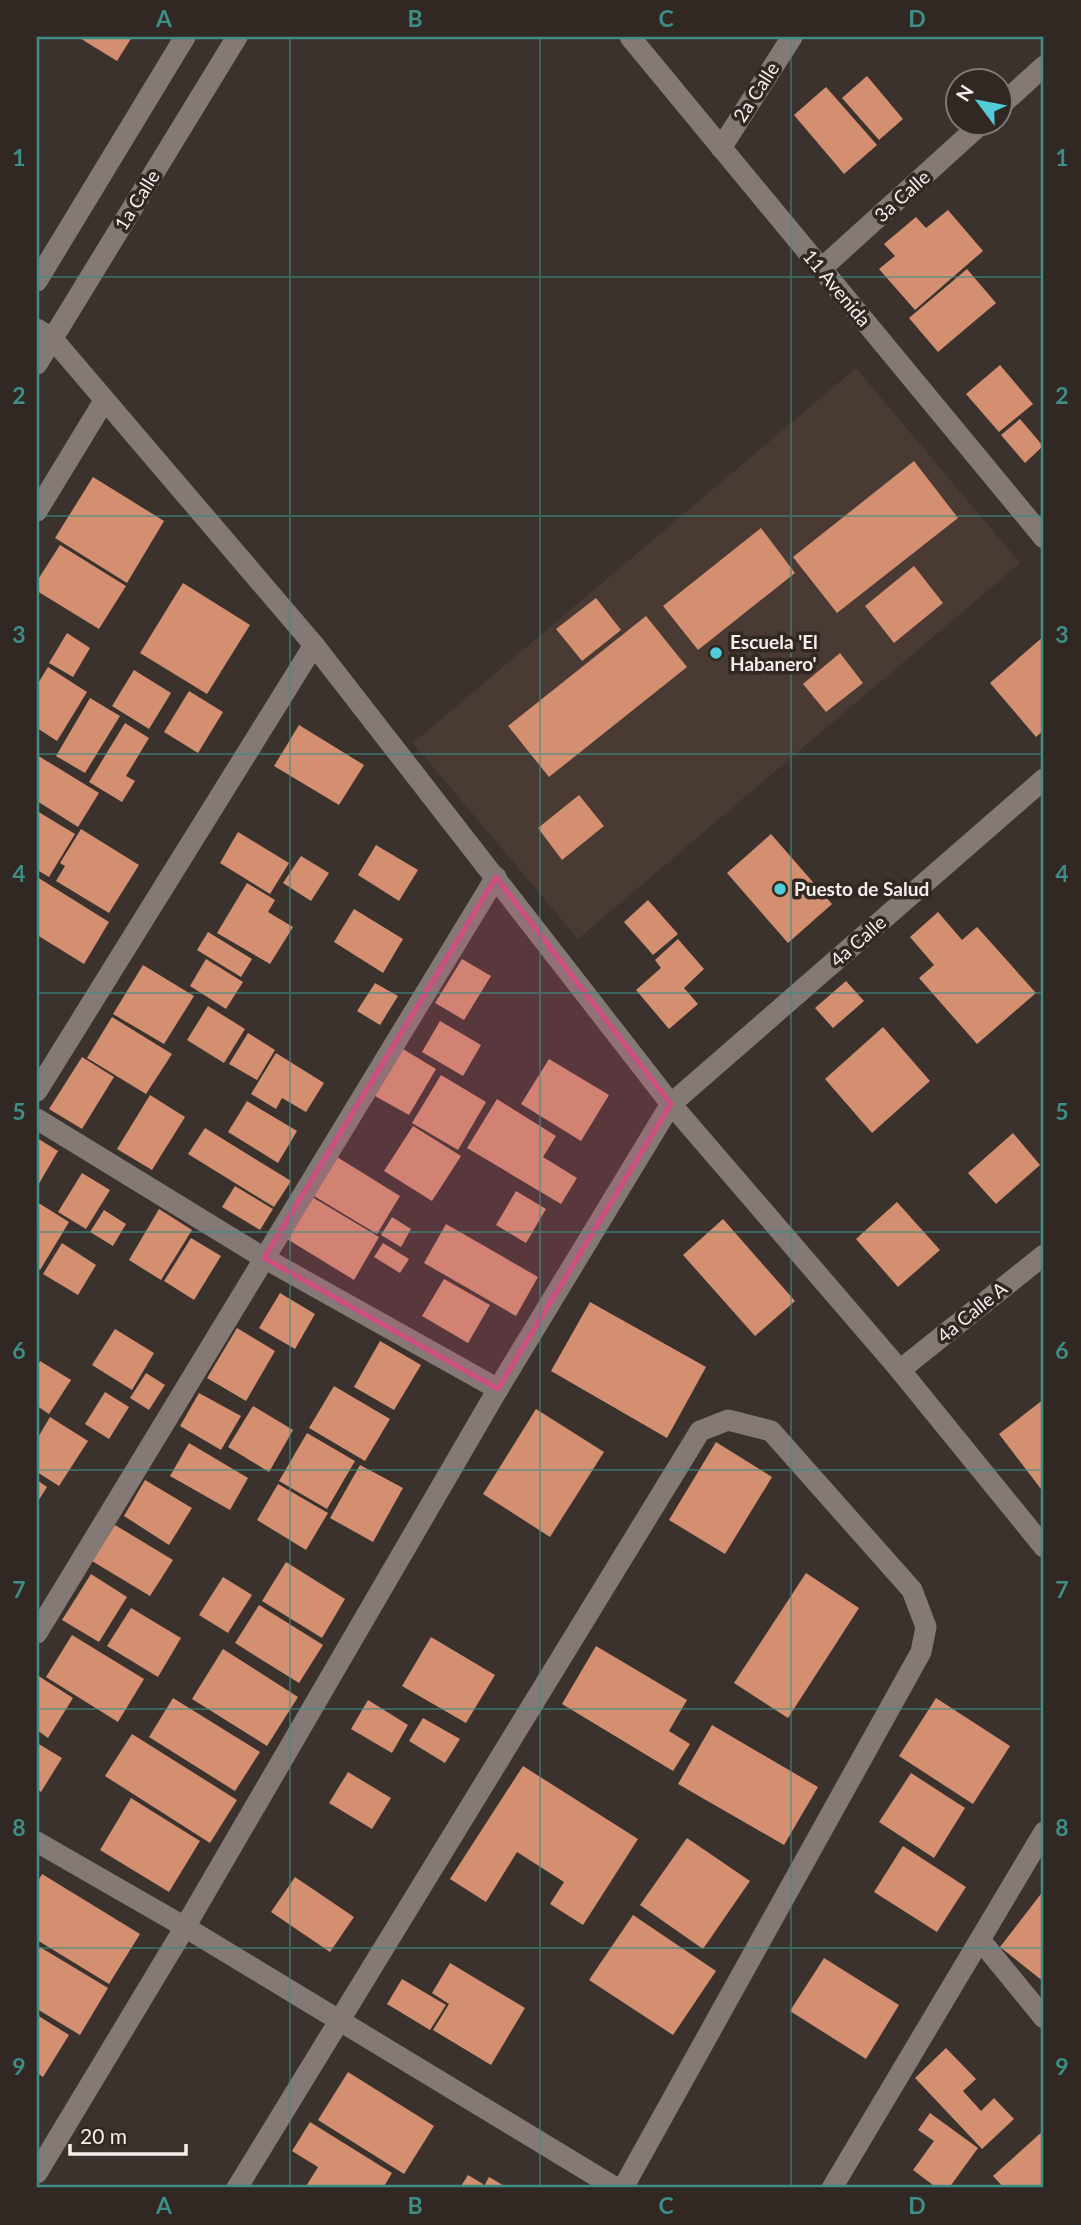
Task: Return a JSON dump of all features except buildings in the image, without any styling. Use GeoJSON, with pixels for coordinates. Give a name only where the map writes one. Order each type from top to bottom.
{"type":"FeatureCollection","features":[{"type":"Feature","properties":{"kind":"street"},"geometry":{"type":"LineString","coordinates":[[37,281],[185,37]]}},
{"type":"Feature","properties":{"kind":"street","name":"1a Calle"},"geometry":{"type":"LineString","coordinates":[[37,364],[44,334],[237,37]]}},
{"type":"Feature","properties":{"kind":"street","name":"11 Avenida"},"geometry":{"type":"LineString","coordinates":[[630,37],[1044,538]]}},
{"type":"Feature","properties":{"kind":"street","name":"2a Calle"},"geometry":{"type":"LineString","coordinates":[[721,148],[792,37]]}},
{"type":"Feature","properties":{"kind":"street"},"geometry":{"type":"LineString","coordinates":[[1014,93],[1044,66]]}},
{"type":"Feature","properties":{"kind":"street","name":"3a Calle"},"geometry":{"type":"LineString","coordinates":[[821,269],[967,136]]}},
{"type":"Feature","properties":{"kind":"street"},"geometry":{"type":"LineString","coordinates":[[44,334],[314,645],[671,1104],[900,1370],[1044,1548]]}},
{"type":"Feature","properties":{"kind":"street"},"geometry":{"type":"LineString","coordinates":[[37,512],[104,401]]}},
{"type":"Feature","properties":{"kind":"street"},"geometry":{"type":"LineString","coordinates":[[37,1091],[314,645]]}},
{"type":"Feature","properties":{"kind":"street","name":"4a Calle"},"geometry":{"type":"LineString","coordinates":[[37,2173],[185,1927],[498,1389],[671,1104],[1044,779]]}},
{"type":"Feature","properties":{"kind":"street"},"geometry":{"type":"LineString","coordinates":[[37,1633],[496,877]]}},
{"type":"Feature","properties":{"kind":"street"},"geometry":{"type":"LineString","coordinates":[[37,1119],[264,1258],[498,1389]]}},
{"type":"Feature","properties":{"kind":"street","name":"4a Calle A"},"geometry":{"type":"LineString","coordinates":[[900,1370],[1044,1255]]}},
{"type":"Feature","properties":{"kind":"street"},"geometry":{"type":"LineString","coordinates":[[237,2188],[700,1431],[728,1420],[771,1431],[912,1590],[926,1627],[920,1652],[623,2188]]}},
{"type":"Feature","properties":{"kind":"street"},"geometry":{"type":"LineString","coordinates":[[832,2188],[1044,1832]]}},
{"type":"Feature","properties":{"kind":"street"},"geometry":{"type":"LineString","coordinates":[[37,1842],[185,1927],[615,2188]]}},
{"type":"Feature","properties":{"kind":"street"},"geometry":{"type":"LineString","coordinates":[[981,1941],[1044,2018]]}},
{"type":"Feature","properties":{"kind":"highlighted area"},"geometry":{"type":"Polygon","coordinates":[[[496,877],[671,1104],[498,1389],[264,1258],[496,877]]]}},
{"type":"Feature","properties":{"kind":"shaded area","name":"Escuela 'El Habanero'"},"geometry":{"type":"Polygon","coordinates":[[[856,368],[1020,563],[578,939],[413,743],[856,368]]]}},
{"type":"Feature","properties":{"kind":"place","name":"Escuela 'El Habanero'"},"geometry":{"type":"Point","coordinates":[716,653]}},
{"type":"Feature","properties":{"kind":"place","name":"Puesto de Salud"},"geometry":{"type":"Point","coordinates":[780,889]}}]}
